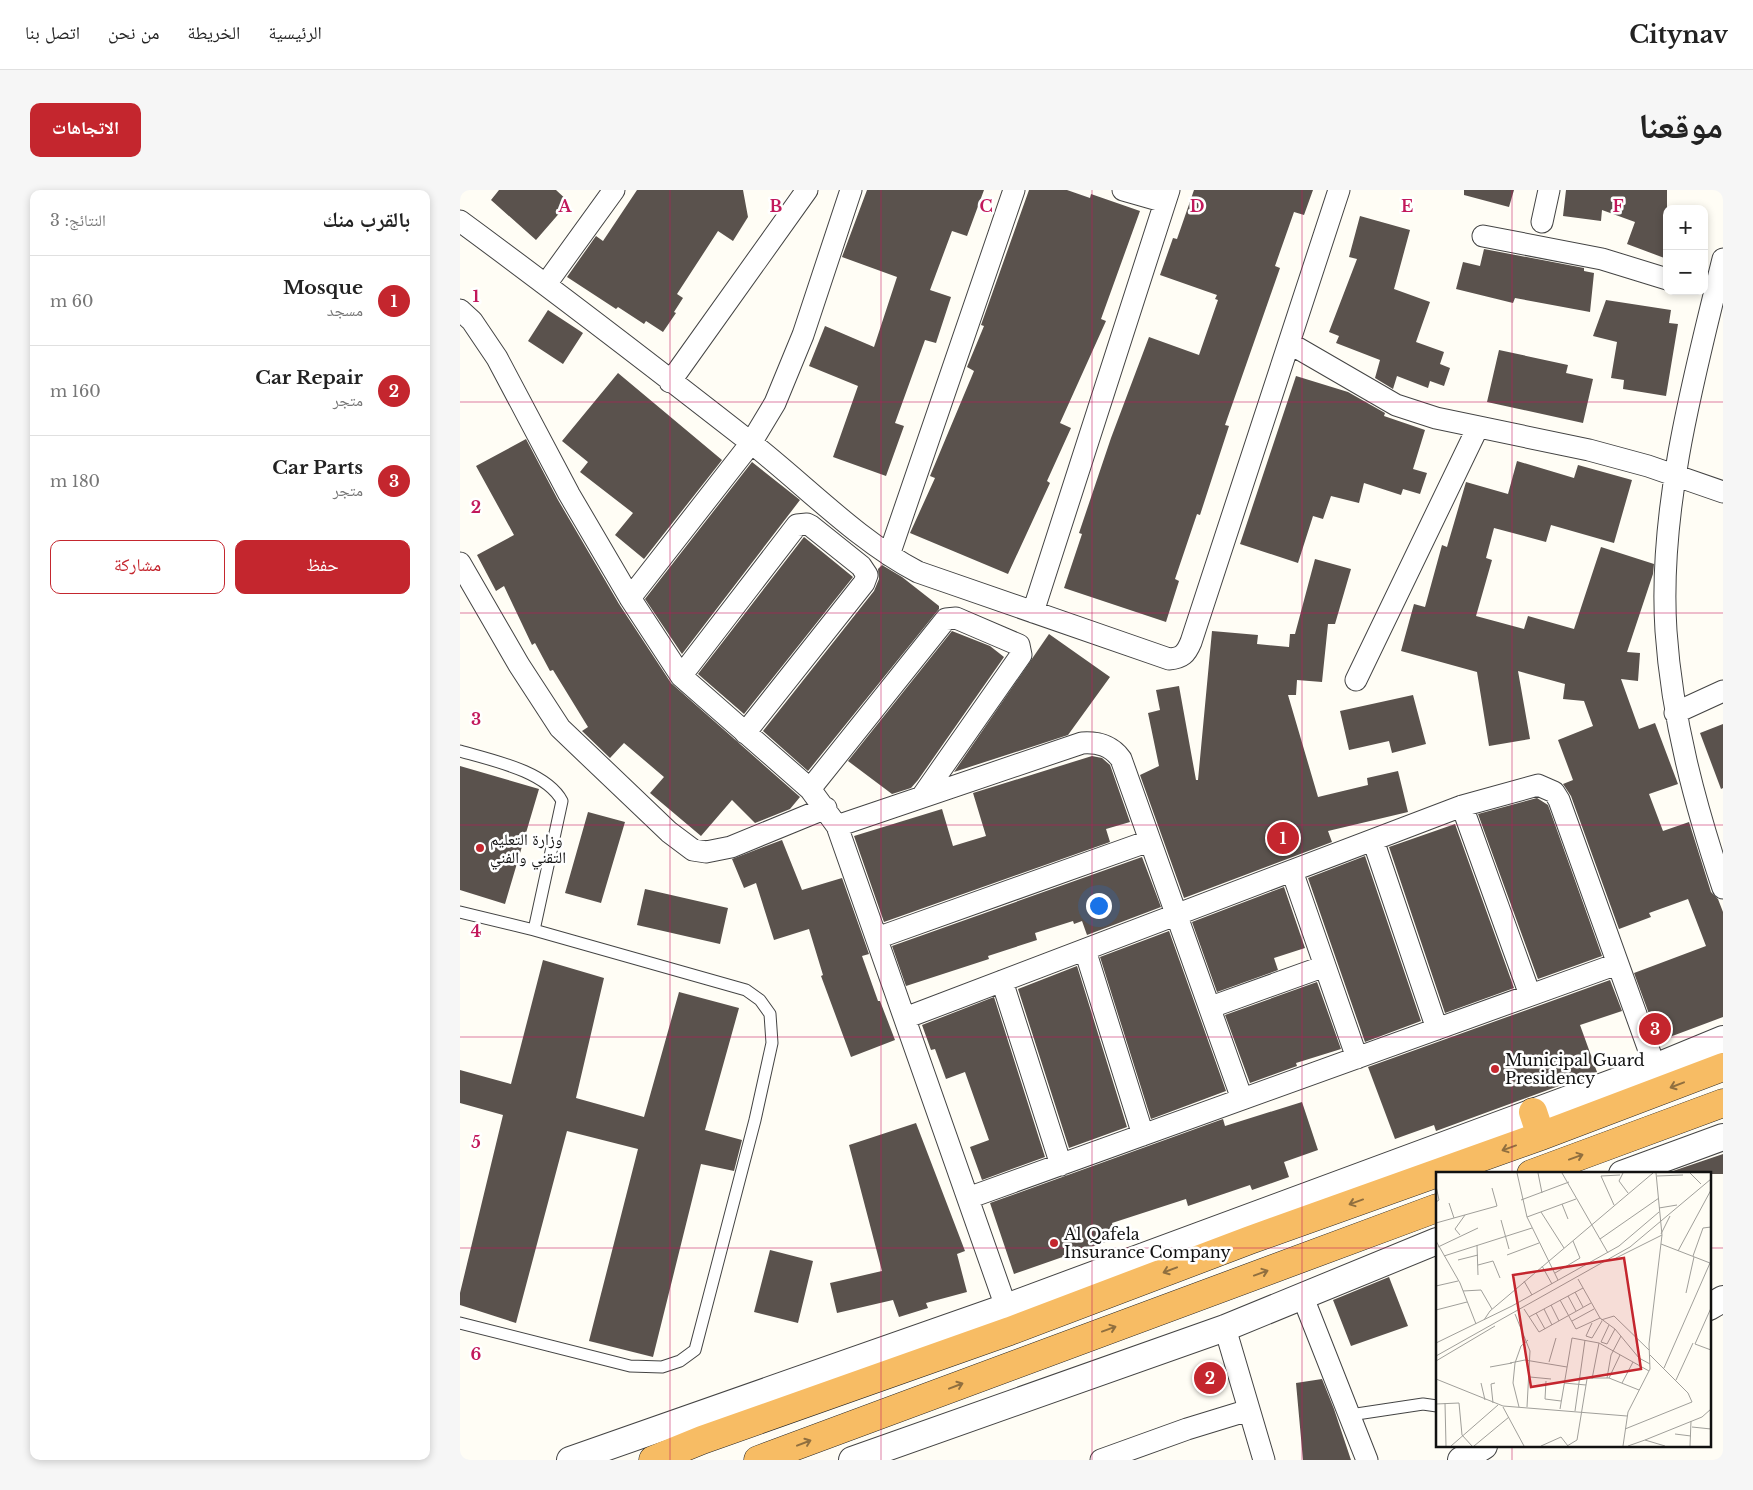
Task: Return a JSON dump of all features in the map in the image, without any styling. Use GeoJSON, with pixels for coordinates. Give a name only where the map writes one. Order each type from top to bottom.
{"type":"FeatureCollection","features":[{"type":"Feature","properties":{"kind":"highway"},"geometry":{"type":"LineString","coordinates":[[653,1460],[1415,1168],[1537,1124],[1723,1067]]}},
{"type":"Feature","properties":{"kind":"highway"},"geometry":{"type":"LineString","coordinates":[[1535,1172],[1723,1103]]}},
{"type":"Feature","properties":{"kind":"highway"},"geometry":{"type":"LineString","coordinates":[[758,1460],[1436,1208]]}},
{"type":"Feature","properties":{"kind":"street"},"geometry":{"type":"LineString","coordinates":[[546,284],[614,190]]}},
{"type":"Feature","properties":{"kind":"street"},"geometry":{"type":"LineString","coordinates":[[670,382],[807,190]]}},
{"type":"Feature","properties":{"kind":"street"},"geometry":{"type":"LineString","coordinates":[[630,598],[751,442],[775,403],[792,366],[851,190]]}},
{"type":"Feature","properties":{"kind":"street"},"geometry":{"type":"LineString","coordinates":[[889,556],[1014,190]]}},
{"type":"Feature","properties":{"kind":"street"},"geometry":{"type":"LineString","coordinates":[[1033,612],[1167,196],[1123,190]]}},
{"type":"Feature","properties":{"kind":"street"},"geometry":{"type":"LineString","coordinates":[[460,221],[546,284],[670,382],[751,442],[889,556],[918,572],[1169,659],[1180,658],[1187,652],[1339,190]]}},
{"type":"Feature","properties":{"kind":"street"},"geometry":{"type":"LineString","coordinates":[[1542,222],[1549,190]]}},
{"type":"Feature","properties":{"kind":"street"},"geometry":{"type":"LineString","coordinates":[[1483,236],[1602,260],[1663,278]]}},
{"type":"Feature","properties":{"kind":"street"},"geometry":{"type":"LineString","coordinates":[[1708,289],[1723,259]]}},
{"type":"Feature","properties":{"kind":"street"},"geometry":{"type":"LineString","coordinates":[[1705,295],[1674,476],[1669,523],[1666,630],[1675,713],[1686,764],[1723,888]]}},
{"type":"Feature","properties":{"kind":"street"},"geometry":{"type":"LineString","coordinates":[[460,310],[472,321],[494,352],[569,494],[630,598],[681,676],[810,789],[832,817],[877,938],[1006,1307]]}},
{"type":"Feature","properties":{"kind":"street"},"geometry":{"type":"LineString","coordinates":[[1289,343],[1396,405],[1436,418],[1590,450],[1723,492]]}},
{"type":"Feature","properties":{"kind":"street"},"geometry":{"type":"LineString","coordinates":[[1356,680],[1478,427]]}},
{"type":"Feature","properties":{"kind":"street"},"geometry":{"type":"LineString","coordinates":[[681,676],[797,525],[811,526],[861,566],[867,575],[864,583],[745,733]]}},
{"type":"Feature","properties":{"kind":"street"},"geometry":{"type":"LineString","coordinates":[[460,563],[519,665],[560,728],[669,832],[693,850],[706,852],[731,847],[832,817],[923,795],[1082,743],[1095,742],[1115,751],[1121,759],[1176,915],[1211,1007],[1242,1099]]}},
{"type":"Feature","properties":{"kind":"street"},"geometry":{"type":"LineString","coordinates":[[810,789],[946,619],[956,618],[1020,645],[1022,655],[923,795]]}},
{"type":"Feature","properties":{"kind":"street"},"geometry":{"type":"LineString","coordinates":[[1675,713],[1723,691]]}},
{"type":"Feature","properties":{"kind":"street"},"geometry":{"type":"LineString","coordinates":[[905,1018],[1462,806],[1528,786],[1538,785],[1554,792],[1562,808],[1655,1067]]}},
{"type":"Feature","properties":{"kind":"street"},"geometry":{"type":"LineString","coordinates":[[1462,806],[1530,995]]}},
{"type":"Feature","properties":{"kind":"street"},"geometry":{"type":"LineString","coordinates":[[877,938],[1149,840]]}},
{"type":"Feature","properties":{"kind":"street"},"geometry":{"type":"LineString","coordinates":[[1373,840],[1437,1029]]}},
{"type":"Feature","properties":{"kind":"street"},"geometry":{"type":"LineString","coordinates":[[1292,871],[1357,1058]]}},
{"type":"Feature","properties":{"kind":"street"},"geometry":{"type":"LineString","coordinates":[[1085,950],[1143,1135]]}},
{"type":"Feature","properties":{"kind":"street"},"geometry":{"type":"LineString","coordinates":[[968,1198],[1617,964]]}},
{"type":"Feature","properties":{"kind":"street"},"geometry":{"type":"LineString","coordinates":[[1211,1007],[1325,966]]}},
{"type":"Feature","properties":{"kind":"street"},"geometry":{"type":"LineString","coordinates":[[1002,981],[1061,1165]]}},
{"type":"Feature","properties":{"kind":"street"},"geometry":{"type":"LineString","coordinates":[[1537,1124],[1655,1067],[1723,1039]]}},
{"type":"Feature","properties":{"kind":"street"},"geometry":{"type":"LineString","coordinates":[[1627,1172],[1723,1137]]}},
{"type":"Feature","properties":{"kind":"street"},"geometry":{"type":"LineString","coordinates":[[570,1460],[1006,1307],[1415,1168]]}},
{"type":"Feature","properties":{"kind":"street"},"geometry":{"type":"LineString","coordinates":[[852,1460],[1226,1328],[1302,1295],[1436,1241]]}},
{"type":"Feature","properties":{"kind":"street"},"geometry":{"type":"LineString","coordinates":[[1302,1295],[1367,1460]]}},
{"type":"Feature","properties":{"kind":"street"},"geometry":{"type":"LineString","coordinates":[[1710,1306],[1723,1299]]}},
{"type":"Feature","properties":{"kind":"street"},"geometry":{"type":"LineString","coordinates":[[1226,1328],[1264,1460]]}},
{"type":"Feature","properties":{"kind":"street"},"geometry":{"type":"LineString","coordinates":[[1101,1460],[1187,1429],[1249,1410]]}},
{"type":"Feature","properties":{"kind":"lane"},"geometry":{"type":"LineString","coordinates":[[460,751],[506,764],[546,783],[557,792],[562,801],[534,930]]}},
{"type":"Feature","properties":{"kind":"lane"},"geometry":{"type":"LineString","coordinates":[[460,912],[534,930],[746,990],[760,1000],[770,1014],[772,1043],[755,1120],[695,1350],[680,1361],[662,1367],[630,1366],[460,1323]]}},
{"type":"Feature","properties":{"kind":"lane"},"geometry":{"type":"LineString","coordinates":[[1350,1415],[1423,1404],[1436,1406]]}},
{"type":"Feature","properties":{"kind":"building"},"geometry":{"type":"Polygon","coordinates":[[[499,190],[556,190],[569,202],[536,240],[491,200],[499,190]]]}},
{"type":"Feature","properties":{"kind":"building"},"geometry":{"type":"Polygon","coordinates":[[[637,190],[743,190],[748,217],[733,241],[718,231],[677,294],[683,298],[674,312],[676,313],[663,332],[646,321],[644,324],[618,307],[616,309],[567,277],[596,236],[603,241],[637,190]]]}},
{"type":"Feature","properties":{"kind":"building"},"geometry":{"type":"Polygon","coordinates":[[[867,190],[984,190],[967,236],[952,231],[930,290],[951,297],[936,343],[925,340],[895,423],[904,426],[886,476],[833,457],[858,386],[809,366],[825,326],[874,347],[897,277],[842,257],[867,190]]]}},
{"type":"Feature","properties":{"kind":"building"},"geometry":{"type":"Polygon","coordinates":[[[1029,190],[1067,190],[1090,198],[1091,194],[1140,211],[1101,319],[1106,321],[1060,423],[1071,428],[1047,481],[1050,483],[1008,574],[910,533],[935,478],[930,476],[974,371],[967,367],[984,326],[981,325],[1029,190]]]}},
{"type":"Feature","properties":{"kind":"building"},"geometry":{"type":"Polygon","coordinates":[[[1194,190],[1313,190],[1304,215],[1294,212],[1275,266],[1280,268],[1225,425],[1229,426],[1200,515],[1197,514],[1175,579],[1179,581],[1166,622],[1064,588],[1082,534],[1079,533],[1111,438],[1149,337],[1199,355],[1218,300],[1215,299],[1217,295],[1160,275],[1173,238],[1177,239],[1194,190]]]}},
{"type":"Feature","properties":{"kind":"building"},"geometry":{"type":"Polygon","coordinates":[[[1464,190],[1514,190],[1509,207],[1464,195],[1464,190]]]}},
{"type":"Feature","properties":{"kind":"building"},"geometry":{"type":"Polygon","coordinates":[[[1566,190],[1667,190],[1667,205],[1663,205],[1663,258],[1627,244],[1635,222],[1602,210],[1601,221],[1563,216],[1566,190]]]}},
{"type":"Feature","properties":{"kind":"building"},"geometry":{"type":"Polygon","coordinates":[[[1360,216],[1410,230],[1394,289],[1430,302],[1416,342],[1444,352],[1440,364],[1450,368],[1444,386],[1430,381],[1428,388],[1397,376],[1393,389],[1375,378],[1380,360],[1336,343],[1339,336],[1329,332],[1357,259],[1349,257],[1360,216]]]}},
{"type":"Feature","properties":{"kind":"building"},"geometry":{"type":"Polygon","coordinates":[[[1484,249],[1584,268],[1584,271],[1594,273],[1590,312],[1515,298],[1513,303],[1456,289],[1463,262],[1480,266],[1484,249]]]}},
{"type":"Feature","properties":{"kind":"building"},"geometry":{"type":"Polygon","coordinates":[[[1606,300],[1671,310],[1669,323],[1678,324],[1666,396],[1623,389],[1624,380],[1611,378],[1617,342],[1593,336],[1606,300]]]}},
{"type":"Feature","properties":{"kind":"building"},"geometry":{"type":"Polygon","coordinates":[[[548,310],[583,333],[563,364],[528,341],[548,310]]]}},
{"type":"Feature","properties":{"kind":"building"},"geometry":{"type":"Polygon","coordinates":[[[1499,350],[1568,365],[1566,373],[1593,379],[1583,423],[1487,402],[1499,350]]]}},
{"type":"Feature","properties":{"kind":"building"},"geometry":{"type":"Polygon","coordinates":[[[618,373],[722,460],[644,559],[615,535],[633,513],[580,472],[588,462],[562,441],[618,373]]]}},
{"type":"Feature","properties":{"kind":"building"},"geometry":{"type":"Polygon","coordinates":[[[1296,376],[1348,392],[1385,413],[1384,416],[1425,430],[1413,469],[1427,473],[1420,494],[1403,489],[1401,495],[1364,483],[1359,503],[1331,496],[1323,519],[1313,516],[1298,563],[1240,544],[1296,376]]]}},
{"type":"Feature","properties":{"kind":"building"},"geometry":{"type":"Polygon","coordinates":[[[526,439],[558,500],[619,604],[671,683],[800,797],[790,809],[755,823],[732,800],[701,836],[650,793],[664,777],[624,743],[610,758],[582,731],[588,727],[553,670],[550,671],[535,643],[532,645],[504,586],[496,591],[477,555],[514,535],[476,466],[526,439]]]}},
{"type":"Feature","properties":{"kind":"building"},"geometry":{"type":"Polygon","coordinates":[[[1517,461],[1574,478],[1578,465],[1632,480],[1614,543],[1551,525],[1546,542],[1494,528],[1486,558],[1492,560],[1476,616],[1524,629],[1528,616],[1574,629],[1601,547],[1654,564],[1653,574],[1627,652],[1640,653],[1638,681],[1621,679],[1639,729],[1655,723],[1678,784],[1649,794],[1663,831],[1689,822],[1711,892],[1718,899],[1723,912],[1723,1017],[1659,1041],[1634,973],[1706,946],[1688,899],[1649,913],[1651,917],[1619,929],[1571,796],[1563,784],[1573,780],[1558,740],[1593,726],[1584,701],[1563,699],[1565,684],[1518,671],[1530,739],[1489,746],[1477,672],[1401,651],[1414,604],[1425,607],[1442,545],[1447,547],[1466,482],[1508,494],[1517,461]]]}},
{"type":"Feature","properties":{"kind":"building"},"geometry":{"type":"Polygon","coordinates":[[[752,462],[800,500],[682,654],[645,599],[752,462]]]}},
{"type":"Feature","properties":{"kind":"building"},"geometry":{"type":"Polygon","coordinates":[[[804,537],[853,577],[744,714],[698,674],[804,537]]]}},
{"type":"Feature","properties":{"kind":"building"},"geometry":{"type":"Polygon","coordinates":[[[1315,559],[1351,569],[1335,624],[1328,624],[1322,682],[1297,680],[1296,695],[1288,695],[1318,797],[1368,785],[1367,778],[1398,771],[1408,812],[1328,831],[1332,842],[1184,898],[1140,775],[1159,766],[1148,713],[1160,710],[1156,690],[1179,686],[1196,780],[1198,780],[1212,631],[1258,635],[1257,644],[1289,647],[1290,634],[1295,634],[1315,559]]]}},
{"type":"Feature","properties":{"kind":"building"},"geometry":{"type":"Polygon","coordinates":[[[882,565],[902,577],[939,606],[939,609],[808,771],[763,731],[874,591],[879,579],[878,569],[882,565]]]}},
{"type":"Feature","properties":{"kind":"building"},"geometry":{"type":"Polygon","coordinates":[[[952,631],[990,646],[1004,657],[918,780],[911,788],[892,794],[848,761],[952,631]]]}},
{"type":"Feature","properties":{"kind":"building"},"geometry":{"type":"Polygon","coordinates":[[[1049,634],[1110,677],[1068,735],[954,772],[1049,634]]]}},
{"type":"Feature","properties":{"kind":"building"},"geometry":{"type":"Polygon","coordinates":[[[1413,695],[1426,744],[1392,753],[1389,741],[1349,750],[1340,711],[1413,695]]]}},
{"type":"Feature","properties":{"kind":"building"},"geometry":{"type":"Polygon","coordinates":[[[1723,724],[1723,788],[1721,789],[1700,733],[1723,724]]]}},
{"type":"Feature","properties":{"kind":"building"},"geometry":{"type":"Polygon","coordinates":[[[1092,756],[1102,758],[1110,765],[1130,822],[1106,829],[1110,842],[884,922],[854,836],[942,809],[953,846],[986,836],[973,793],[1092,756]]]}},
{"type":"Feature","properties":{"kind":"building"},"geometry":{"type":"Polygon","coordinates":[[[460,766],[539,789],[505,904],[460,890],[460,766]]]}},
{"type":"Feature","properties":{"kind":"building"},"geometry":{"type":"Polygon","coordinates":[[[1537,798],[1548,805],[1602,956],[1538,979],[1478,814],[1537,798]]]}},
{"type":"Feature","properties":{"kind":"building"},"geometry":{"type":"Polygon","coordinates":[[[588,812],[625,822],[601,903],[565,893],[588,812]]]}},
{"type":"Feature","properties":{"kind":"building"},"geometry":{"type":"Polygon","coordinates":[[[1455,824],[1514,988],[1445,1013],[1389,847],[1455,824]]]}},
{"type":"Feature","properties":{"kind":"building"},"geometry":{"type":"Polygon","coordinates":[[[782,840],[802,890],[842,878],[869,954],[862,956],[878,1001],[880,1001],[895,1040],[851,1057],[821,976],[823,975],[809,929],[774,940],[756,883],[744,888],[732,859],[782,840]]]}},
{"type":"Feature","properties":{"kind":"building"},"geometry":{"type":"Polygon","coordinates":[[[1365,856],[1421,1021],[1365,1042],[1308,878],[1365,856]]]}},
{"type":"Feature","properties":{"kind":"building"},"geometry":{"type":"Polygon","coordinates":[[[1142,857],[1161,907],[1087,935],[1082,921],[1074,924],[1073,921],[1035,933],[1037,940],[988,956],[989,959],[906,986],[892,946],[1142,857]]]}},
{"type":"Feature","properties":{"kind":"building"},"geometry":{"type":"Polygon","coordinates":[[[1284,887],[1305,948],[1274,958],[1278,970],[1217,992],[1192,922],[1284,887]]]}},
{"type":"Feature","properties":{"kind":"building"},"geometry":{"type":"Polygon","coordinates":[[[645,889],[728,908],[720,944],[637,925],[645,889]]]}},
{"type":"Feature","properties":{"kind":"building"},"geometry":{"type":"Polygon","coordinates":[[[1169,931],[1226,1091],[1151,1119],[1100,957],[1169,931]]]}},
{"type":"Feature","properties":{"kind":"building"},"geometry":{"type":"Polygon","coordinates":[[[543,960],[604,978],[576,1098],[644,1117],[679,992],[739,1008],[705,1130],[742,1140],[734,1171],[701,1164],[653,1357],[589,1341],[638,1149],[567,1131],[516,1323],[460,1305],[460,1293],[503,1115],[460,1103],[460,1070],[511,1084],[543,960]]]}},
{"type":"Feature","properties":{"kind":"building"},"geometry":{"type":"Polygon","coordinates":[[[1077,966],[1127,1127],[1069,1148],[1018,989],[1077,966]]]}},
{"type":"Feature","properties":{"kind":"building"},"geometry":{"type":"Polygon","coordinates":[[[1610,980],[1622,1011],[1580,1025],[1597,1072],[1436,1131],[1434,1125],[1395,1139],[1368,1067],[1610,980]]]}},
{"type":"Feature","properties":{"kind":"building"},"geometry":{"type":"Polygon","coordinates":[[[1317,982],[1341,1049],[1296,1063],[1297,1066],[1250,1083],[1225,1015],[1317,982]]]}},
{"type":"Feature","properties":{"kind":"building"},"geometry":{"type":"Polygon","coordinates":[[[994,997],[1045,1157],[982,1180],[970,1147],[989,1140],[965,1072],[946,1079],[935,1049],[931,1050],[922,1025],[994,997]]]}},
{"type":"Feature","properties":{"kind":"building"},"geometry":{"type":"Polygon","coordinates":[[[1302,1102],[1318,1150],[1284,1162],[1289,1177],[1252,1190],[1250,1185],[1188,1206],[1186,1199],[1112,1223],[1117,1238],[1014,1274],[990,1203],[1223,1119],[1225,1126],[1302,1102]]]}},
{"type":"Feature","properties":{"kind":"building"},"geometry":{"type":"Polygon","coordinates":[[[916,1123],[965,1251],[957,1254],[967,1292],[926,1303],[928,1308],[899,1317],[893,1300],[837,1313],[830,1283],[882,1271],[849,1145],[916,1123]]]}},
{"type":"Feature","properties":{"kind":"building"},"geometry":{"type":"Polygon","coordinates":[[[1723,1154],[1723,1174],[1673,1171],[1723,1154]]]}},
{"type":"Feature","properties":{"kind":"building"},"geometry":{"type":"Polygon","coordinates":[[[770,1250],[813,1261],[798,1323],[754,1312],[770,1250]]]}},
{"type":"Feature","properties":{"kind":"building"},"geometry":{"type":"Polygon","coordinates":[[[1389,1277],[1408,1326],[1351,1346],[1333,1300],[1389,1277]]]}},
{"type":"Feature","properties":{"kind":"building"},"geometry":{"type":"Polygon","coordinates":[[[1322,1379],[1351,1460],[1303,1460],[1296,1383],[1322,1379]]]}},
{"type":"Feature","properties":{"kind":"place","name":"Mosque"},"geometry":{"type":"Point","coordinates":[1283,838]}},
{"type":"Feature","properties":{"kind":"place","name":"وزارة التعليم التقني والفني"},"geometry":{"type":"Point","coordinates":[480,848]}},
{"type":"Feature","properties":{"kind":"place","name":"Car Parts"},"geometry":{"type":"Point","coordinates":[1655,1029]}},
{"type":"Feature","properties":{"kind":"place","name":"Municipal Guard Presidency"},"geometry":{"type":"Point","coordinates":[1495,1069]}},
{"type":"Feature","properties":{"kind":"place","name":"Al Qafela Insurance Company"},"geometry":{"type":"Point","coordinates":[1054,1243]}},
{"type":"Feature","properties":{"kind":"place","name":"Car Repair"},"geometry":{"type":"Point","coordinates":[1210,1378]}}]}
